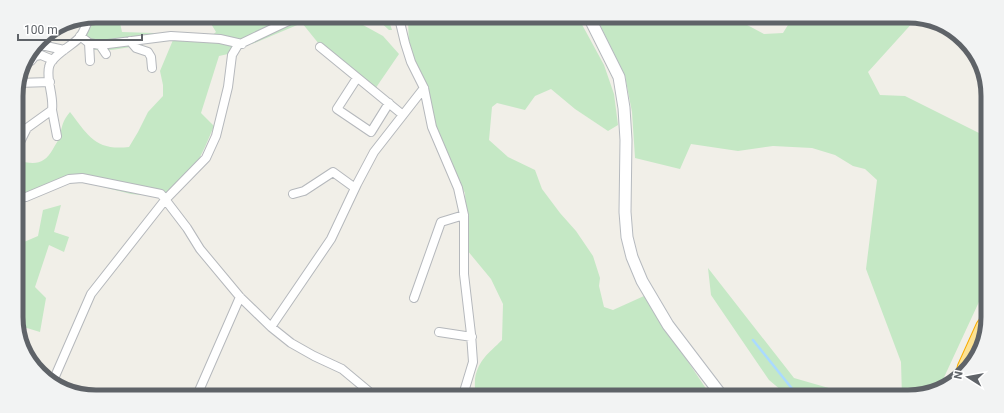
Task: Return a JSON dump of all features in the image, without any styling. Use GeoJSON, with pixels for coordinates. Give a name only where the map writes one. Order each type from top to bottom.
{"type":"FeatureCollection","features":[{"type":"Feature","properties":{"kind":"street"},"geometry":{"type":"LineString","coordinates":[[55,377],[92,294],[165,200],[206,158],[216,136],[228,87],[232,55],[238,45],[285,23]]}},
{"type":"Feature","properties":{"kind":"street"},"geometry":{"type":"LineString","coordinates":[[400,23],[411,62],[424,88],[432,127],[458,188],[464,215],[464,274],[472,337],[473,362],[465,390]]}},
{"type":"Feature","properties":{"kind":"street"},"geometry":{"type":"LineString","coordinates":[[592,23],[618,77],[624,108],[626,140],[625,212],[627,237],[632,257],[642,281],[668,325],[717,390]]}},
{"type":"Feature","properties":{"kind":"street"},"geometry":{"type":"LineString","coordinates":[[57,136],[52,110],[53,102],[49,65],[83,33],[87,24]]}},
{"type":"Feature","properties":{"kind":"street"},"geometry":{"type":"LineString","coordinates":[[80,36],[90,43],[100,45],[171,36],[220,38],[242,44]]}},
{"type":"Feature","properties":{"kind":"street"},"geometry":{"type":"LineString","coordinates":[[130,41],[136,48],[148,52],[151,57],[152,68]]}},
{"type":"Feature","properties":{"kind":"street"},"geometry":{"type":"LineString","coordinates":[[90,43],[90,61]]}},
{"type":"Feature","properties":{"kind":"street"},"geometry":{"type":"LineString","coordinates":[[100,45],[106,54]]}},
{"type":"Feature","properties":{"kind":"street"},"geometry":{"type":"LineString","coordinates":[[42,46],[64,50]]}},
{"type":"Feature","properties":{"kind":"street"},"geometry":{"type":"LineString","coordinates":[[320,47],[403,115]]}},
{"type":"Feature","properties":{"kind":"street"},"geometry":{"type":"LineString","coordinates":[[35,56],[41,55],[53,60]]}},
{"type":"Feature","properties":{"kind":"street"},"geometry":{"type":"LineString","coordinates":[[357,78],[337,109],[371,132],[389,103]]}},
{"type":"Feature","properties":{"kind":"street"},"geometry":{"type":"LineString","coordinates":[[25,83],[50,82]]}},
{"type":"Feature","properties":{"kind":"street"},"geometry":{"type":"LineString","coordinates":[[271,327],[331,239],[374,152],[424,88]]}},
{"type":"Feature","properties":{"kind":"street"},"geometry":{"type":"LineString","coordinates":[[23,135],[27,128],[52,110]]}},
{"type":"Feature","properties":{"kind":"street"},"geometry":{"type":"LineString","coordinates":[[293,194],[304,191],[333,172],[355,188]]}},
{"type":"Feature","properties":{"kind":"street"},"geometry":{"type":"LineString","coordinates":[[23,197],[69,179],[82,178],[161,194],[187,228],[200,249],[240,297],[271,327],[291,343],[342,369],[366,390]]}},
{"type":"Feature","properties":{"kind":"street"},"geometry":{"type":"LineString","coordinates":[[414,298],[441,222],[464,215]]}},
{"type":"Feature","properties":{"kind":"street"},"geometry":{"type":"LineString","coordinates":[[199,390],[240,297]]}},
{"type":"Feature","properties":{"kind":"street"},"geometry":{"type":"LineString","coordinates":[[439,332],[472,337]]}},
{"type":"Feature","properties":{"kind":"green space"},"geometry":{"type":"Polygon","coordinates":[[[120,23],[122,32],[153,33],[170,37],[128,47],[96,50],[85,45],[80,32],[85,24],[120,23]]]}},
{"type":"Feature","properties":{"kind":"green space"},"geometry":{"type":"Polygon","coordinates":[[[211,23],[302,23],[252,44],[236,42],[228,54],[219,56],[201,113],[214,126],[194,169],[163,197],[131,194],[83,182],[67,182],[23,200],[23,162],[33,163],[42,161],[50,154],[59,138],[64,122],[70,112],[82,128],[100,144],[117,148],[129,147],[148,112],[163,96],[163,85],[160,71],[173,40],[206,41],[216,32],[211,23]]]}},
{"type":"Feature","properties":{"kind":"green space"},"geometry":{"type":"Polygon","coordinates":[[[302,23],[359,23],[383,36],[399,54],[373,92],[319,44],[302,23]]]}},
{"type":"Feature","properties":{"kind":"green space"},"geometry":{"type":"Polygon","coordinates":[[[381,23],[390,23],[392,30],[389,30],[381,23]]]}},
{"type":"Feature","properties":{"kind":"green space"},"geometry":{"type":"Polygon","coordinates":[[[408,23],[581,23],[604,65],[614,94],[618,125],[608,131],[575,109],[551,89],[535,96],[525,110],[497,103],[492,107],[489,140],[508,157],[535,170],[542,189],[576,231],[593,256],[600,278],[599,286],[604,307],[613,310],[644,296],[707,390],[475,390],[476,372],[481,362],[502,340],[503,304],[491,279],[467,250],[465,193],[431,132],[430,99],[409,50],[408,23]]]}},
{"type":"Feature","properties":{"kind":"green space"},"geometry":{"type":"Polygon","coordinates":[[[599,23],[743,23],[764,34],[783,33],[789,23],[912,23],[868,72],[880,95],[905,96],[981,134],[981,297],[953,357],[948,357],[948,369],[942,381],[922,389],[902,390],[901,362],[866,269],[877,180],[865,169],[853,166],[835,155],[812,148],[773,146],[738,151],[691,144],[680,169],[635,158],[632,112],[625,76],[599,23]]]}},
{"type":"Feature","properties":{"kind":"green space"},"geometry":{"type":"Polygon","coordinates":[[[61,205],[54,232],[69,237],[64,252],[49,245],[35,287],[46,298],[40,332],[24,327],[23,243],[38,236],[43,210],[61,205]]]}},
{"type":"Feature","properties":{"kind":"green space"},"geometry":{"type":"Polygon","coordinates":[[[708,268],[794,378],[836,390],[781,390],[769,380],[711,295],[708,268]]]}},
{"type":"Feature","properties":{"kind":"waterway"},"geometry":{"type":"LineString","coordinates":[[753,340],[793,390]]}}]}
